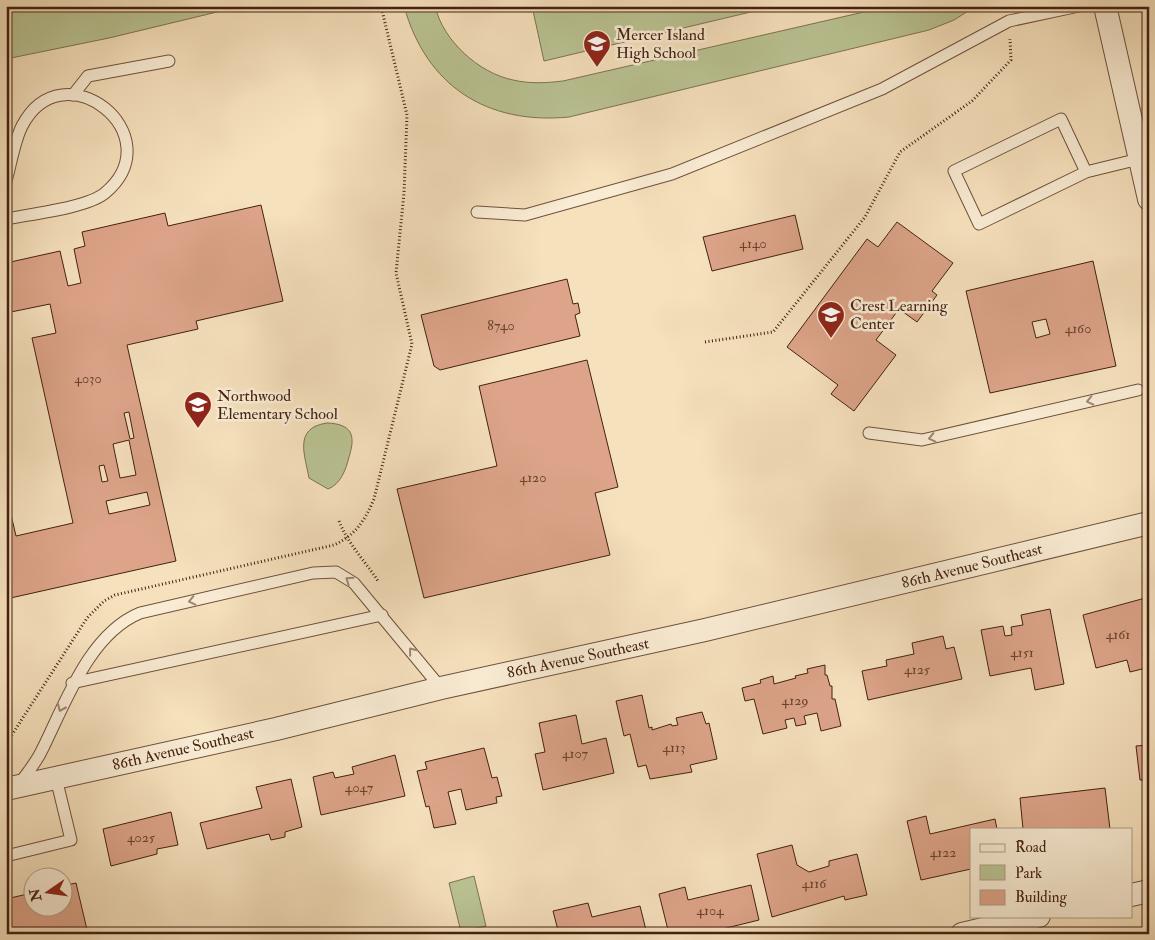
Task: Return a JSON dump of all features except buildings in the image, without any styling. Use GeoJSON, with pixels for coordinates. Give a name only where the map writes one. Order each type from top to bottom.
{"type":"FeatureCollection","features":[{"type":"Feature","properties":{"kind":"street"},"geometry":{"type":"LineString","coordinates":[[1105,6],[1144,158],[1149,199]]}},
{"type":"Feature","properties":{"kind":"street","name":"86th Avenue Southeast"},"geometry":{"type":"LineString","coordinates":[[12,788],[276,729],[441,688],[705,630],[1149,523]]}},
{"type":"Feature","properties":{"kind":"street"},"geometry":{"type":"LineString","coordinates":[[1132,895],[1149,891]]}},
{"type":"Feature","properties":{"kind":"street"},"geometry":{"type":"LineString","coordinates":[[962,934],[1030,918]]}},
{"type":"Feature","properties":{"kind":"lane"},"geometry":{"type":"LineString","coordinates":[[477,212],[525,216],[672,174],[882,88],[1009,21],[1079,6]]}},
{"type":"Feature","properties":{"kind":"lane"},"geometry":{"type":"LineString","coordinates":[[73,95],[88,76],[169,61]]}},
{"type":"Feature","properties":{"kind":"lane"},"geometry":{"type":"LineString","coordinates":[[6,181],[22,127],[32,112],[46,101],[64,95],[73,95],[99,102],[113,114],[122,130],[126,147],[124,166],[116,182],[104,195],[87,203],[6,220]]}},
{"type":"Feature","properties":{"kind":"lane"},"geometry":{"type":"LineString","coordinates":[[1086,172],[1061,119],[954,171],[979,224],[1086,172],[1144,158]]}},
{"type":"Feature","properties":{"kind":"lane"},"geometry":{"type":"LineString","coordinates":[[869,433],[922,440],[1138,390]]}},
{"type":"Feature","properties":{"kind":"lane"},"geometry":{"type":"LineString","coordinates":[[12,788],[41,753],[72,683],[112,630],[126,619],[140,613],[313,573],[336,572],[354,583],[441,688]]}},
{"type":"Feature","properties":{"kind":"lane"},"geometry":{"type":"LineString","coordinates":[[72,683],[382,615]]}},
{"type":"Feature","properties":{"kind":"lane"},"geometry":{"type":"LineString","coordinates":[[6,856],[71,840],[56,778]]}},
{"type":"Feature","properties":{"kind":"path"},"geometry":{"type":"LineString","coordinates":[[376,491],[412,344],[396,273],[404,193],[407,115],[381,6]]}},
{"type":"Feature","properties":{"kind":"path"},"geometry":{"type":"LineString","coordinates":[[706,342],[774,332],[865,217],[900,152],[972,101],[1011,60],[1009,21]]}},
{"type":"Feature","properties":{"kind":"path"},"geometry":{"type":"LineString","coordinates":[[339,521],[346,540]]}},
{"type":"Feature","properties":{"kind":"green space"},"geometry":{"type":"Polygon","coordinates":[[[6,6],[242,6],[109,38],[6,59],[6,6]]]}},
{"type":"Feature","properties":{"kind":"green space"},"geometry":{"type":"Polygon","coordinates":[[[404,6],[435,6],[439,19],[454,43],[475,63],[500,76],[513,80],[538,83],[563,81],[890,6],[976,6],[954,20],[929,30],[569,117],[539,118],[512,114],[487,106],[464,94],[444,78],[428,58],[414,34],[404,6]]]}},
{"type":"Feature","properties":{"kind":"green space"},"geometry":{"type":"Polygon","coordinates":[[[532,6],[776,6],[544,61],[532,6]]]}},
{"type":"Feature","properties":{"kind":"green space"},"geometry":{"type":"Polygon","coordinates":[[[327,423],[347,428],[352,437],[348,462],[342,476],[333,487],[328,489],[309,478],[304,452],[305,437],[309,430],[327,423]]]}},
{"type":"Feature","properties":{"kind":"green space"},"geometry":{"type":"Polygon","coordinates":[[[474,876],[486,926],[461,932],[449,883],[474,876]]]}},
{"type":"Feature","properties":{"kind":"place","name":"Mercer Island High School"},"geometry":{"type":"Point","coordinates":[597,68]}},
{"type":"Feature","properties":{"kind":"place","name":"Crest Learning Center"},"geometry":{"type":"Point","coordinates":[831,339]}},
{"type":"Feature","properties":{"kind":"place","name":"Northwood Elementary School"},"geometry":{"type":"Point","coordinates":[198,429]}}]}
